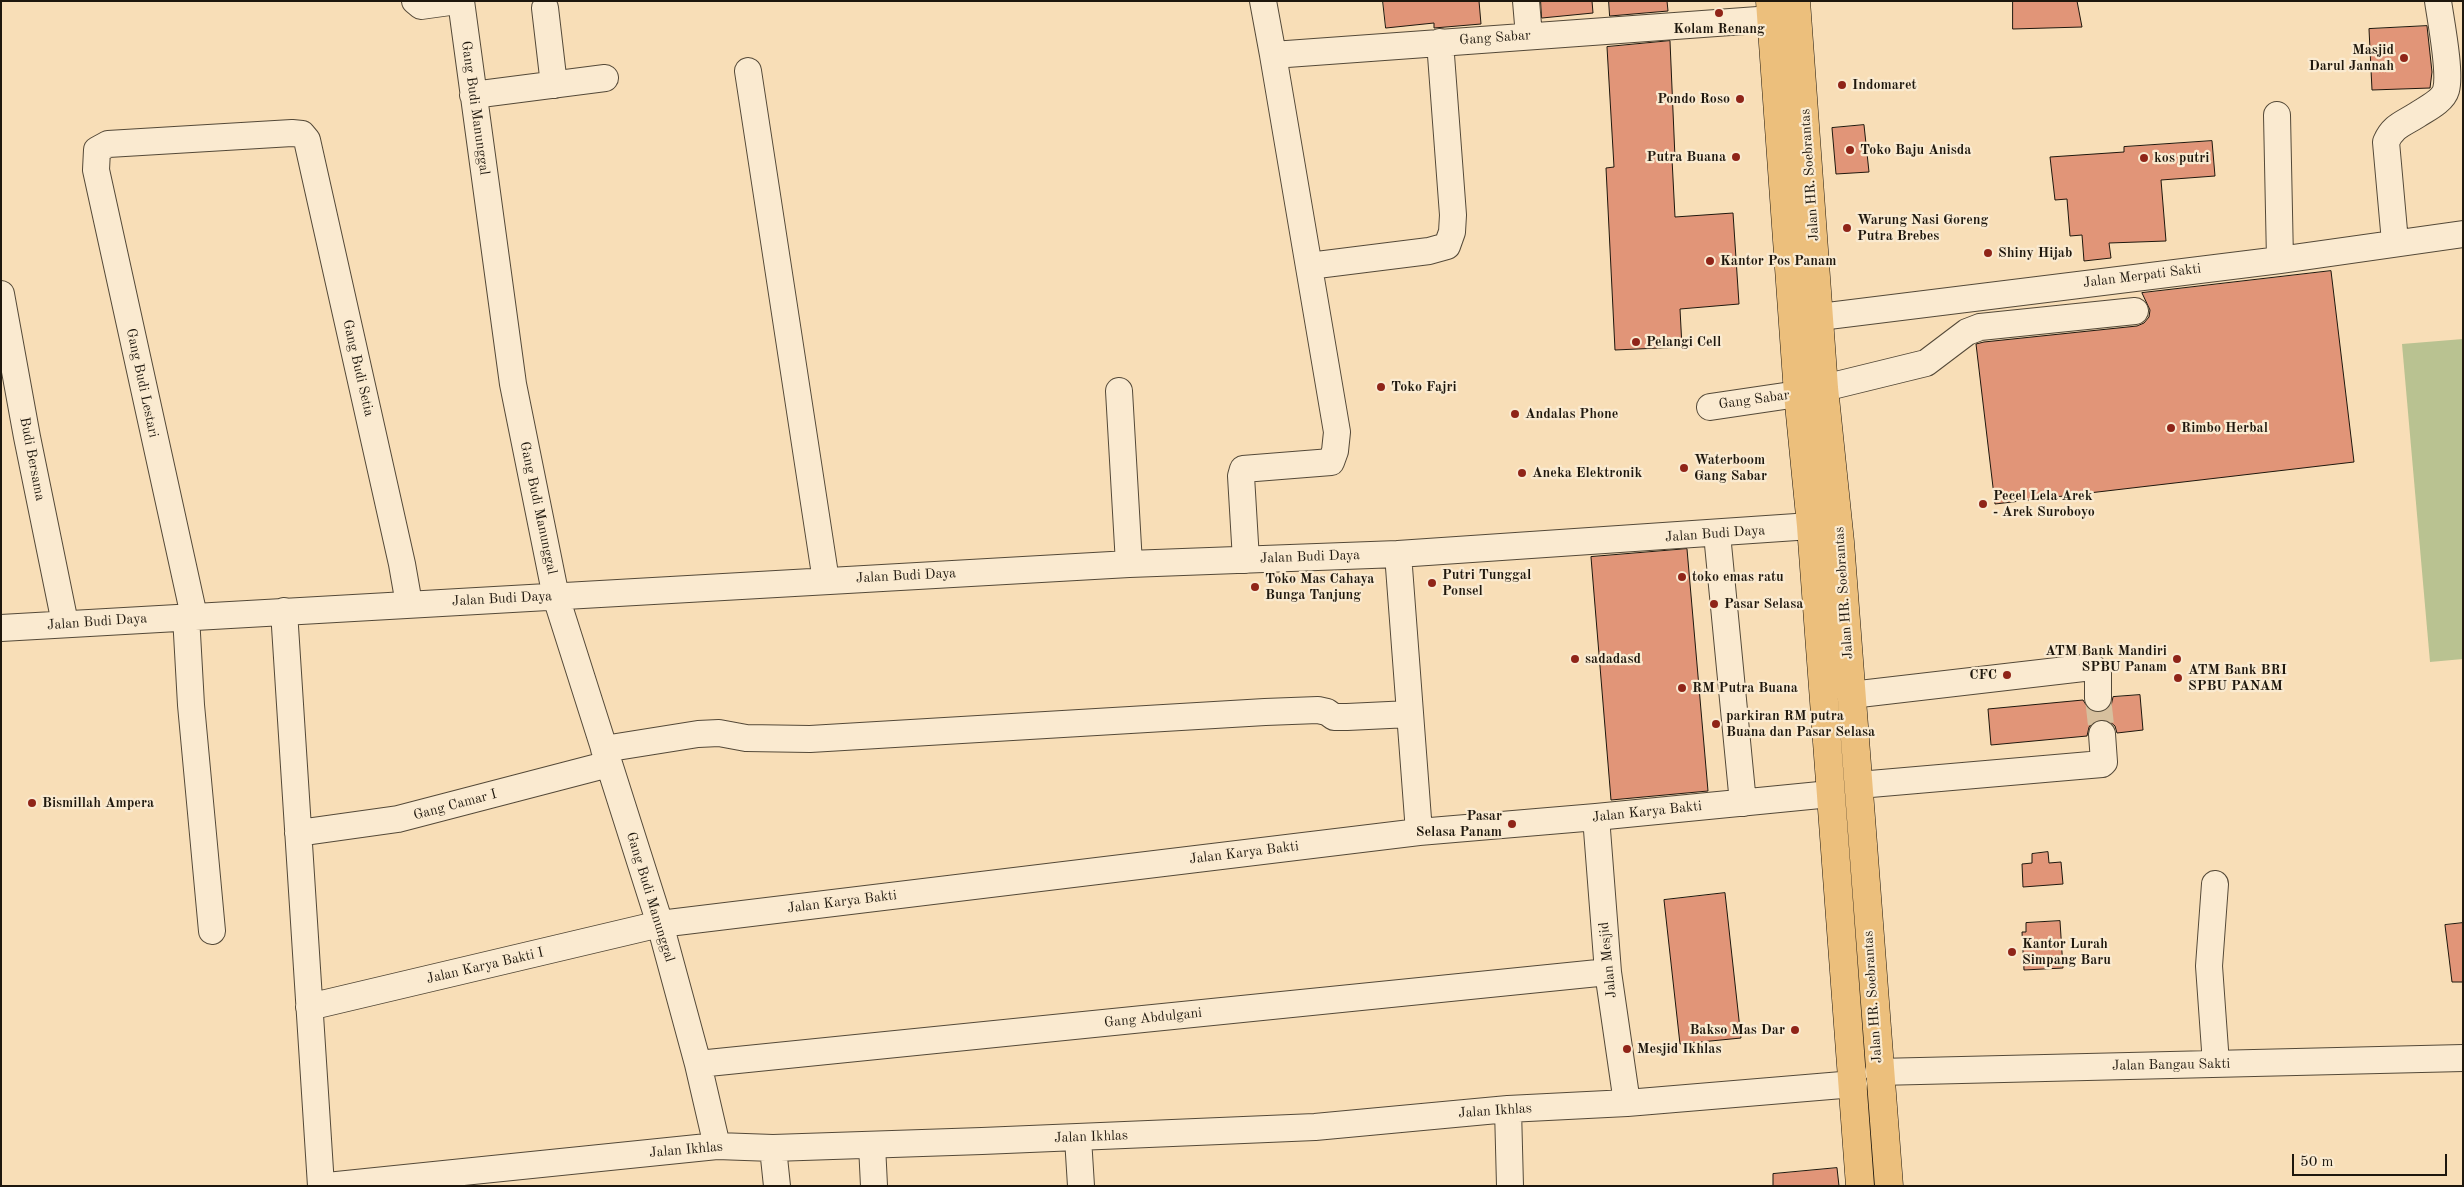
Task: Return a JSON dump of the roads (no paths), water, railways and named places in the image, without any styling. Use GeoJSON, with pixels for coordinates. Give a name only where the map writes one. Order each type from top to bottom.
{"type":"FeatureCollection","features":[{"type":"Feature","properties":{"kind":"main road","name":"Jalan HR. Soebrantas"},"geometry":{"type":"LineString","coordinates":[[1796,1],[1824,388],[1840,542],[1878,1072],[1889,1186]]}},
{"type":"Feature","properties":{"kind":"main road","name":"Jalan HR. Soebrantas"},"geometry":{"type":"LineString","coordinates":[[1771,10],[1798,394],[1854,1084],[1860,1186]]}},
{"type":"Feature","properties":{"kind":"street"},"geometry":{"type":"LineString","coordinates":[[415,1],[421,6],[459,1]]}},
{"type":"Feature","properties":{"kind":"street","name":"Gang Budi Manunggal"},"geometry":{"type":"LineString","coordinates":[[459,1],[474,95],[513,384],[556,597],[660,924],[698,1064],[717,1146]]}},
{"type":"Feature","properties":{"kind":"street"},"geometry":{"type":"LineString","coordinates":[[1246,560],[1241,476],[1243,468],[1331,462],[1335,451],[1337,432],[1263,1]]}},
{"type":"Feature","properties":{"kind":"street"},"geometry":{"type":"LineString","coordinates":[[1526,1],[1529,36]]}},
{"type":"Feature","properties":{"kind":"street"},"geometry":{"type":"LineString","coordinates":[[2395,242],[2386,142],[2398,124],[2413,117],[2441,98],[2446,91],[2447,77],[2438,1]]}},
{"type":"Feature","properties":{"kind":"street"},"geometry":{"type":"LineString","coordinates":[[545,8],[554,85]]}},
{"type":"Feature","properties":{"kind":"street","name":"Gang Sabar"},"geometry":{"type":"LineString","coordinates":[[1273,55],[1529,36],[1771,10]]}},
{"type":"Feature","properties":{"kind":"street"},"geometry":{"type":"LineString","coordinates":[[1309,266],[1429,251],[1447,246],[1452,232],[1453,215],[1440,42]]}},
{"type":"Feature","properties":{"kind":"street"},"geometry":{"type":"LineString","coordinates":[[748,71],[826,581]]}},
{"type":"Feature","properties":{"kind":"street"},"geometry":{"type":"LineString","coordinates":[[474,95],[605,78]]}},
{"type":"Feature","properties":{"kind":"street"},"geometry":{"type":"LineString","coordinates":[[2277,116],[2280,260]]}},
{"type":"Feature","properties":{"kind":"street","name":"Gang Budi Setia"},"geometry":{"type":"LineString","coordinates":[[97,150],[108,144],[302,134],[307,140],[402,564],[409,604]]}},
{"type":"Feature","properties":{"kind":"street","name":"Gang Budi Lestari"},"geometry":{"type":"LineString","coordinates":[[97,150],[96,170],[190,616],[191,705],[212,931]]}},
{"type":"Feature","properties":{"kind":"street","name":"Jalan Merpati Sakti"},"geometry":{"type":"LineString","coordinates":[[1820,317],[2280,260],[2395,242],[2463,234]]}},
{"type":"Feature","properties":{"kind":"street","name":"Budi Bersama"},"geometry":{"type":"LineString","coordinates":[[1,294],[27,437],[66,623]]}},
{"type":"Feature","properties":{"kind":"street"},"geometry":{"type":"LineString","coordinates":[[1824,388],[1926,363],[1967,332],[1980,327],[2135,311]]}},
{"type":"Feature","properties":{"kind":"street"},"geometry":{"type":"LineString","coordinates":[[1119,392],[1129,564]]}},
{"type":"Feature","properties":{"kind":"street","name":"Gang Sabar"},"geometry":{"type":"LineString","coordinates":[[1710,407],[1798,394]]}},
{"type":"Feature","properties":{"kind":"street","name":"Jalan Budi Daya"},"geometry":{"type":"LineString","coordinates":[[1,628],[1129,564],[1398,554],[1717,534],[1810,526]]}},
{"type":"Feature","properties":{"kind":"street"},"geometry":{"type":"LineString","coordinates":[[1717,534],[1743,802]]}},
{"type":"Feature","properties":{"kind":"street"},"geometry":{"type":"LineString","coordinates":[[1398,554],[1419,832]]}},
{"type":"Feature","properties":{"kind":"street"},"geometry":{"type":"LineString","coordinates":[[284,611],[321,1186]]}},
{"type":"Feature","properties":{"kind":"street"},"geometry":{"type":"LineString","coordinates":[[1851,695],[2092,667],[2098,672],[2098,698]]}},
{"type":"Feature","properties":{"kind":"street","name":"Gang Camar I"},"geometry":{"type":"LineString","coordinates":[[298,833],[398,820],[606,756],[698,734],[719,733],[746,738],[810,738],[1264,712],[1318,710],[1334,716],[1347,717],[1410,714]]}},
{"type":"Feature","properties":{"kind":"street"},"geometry":{"type":"LineString","coordinates":[[1858,785],[2102,764],[2104,762],[2102,734]]}},
{"type":"Feature","properties":{"kind":"street","name":"Jalan Karya Bakti"},"geometry":{"type":"LineString","coordinates":[[660,924],[1419,832],[1830,794]]}},
{"type":"Feature","properties":{"kind":"street","name":"Jalan Mesjid"},"geometry":{"type":"LineString","coordinates":[[1596,817],[1608,972],[1627,1103]]}},
{"type":"Feature","properties":{"kind":"street"},"geometry":{"type":"LineString","coordinates":[[2215,884],[2209,966],[2216,1064]]}},
{"type":"Feature","properties":{"kind":"street","name":"Jalan Karya Bakti I"},"geometry":{"type":"LineString","coordinates":[[309,1007],[660,924]]}},
{"type":"Feature","properties":{"kind":"street","name":"Gang Abdulgani"},"geometry":{"type":"LineString","coordinates":[[698,1064],[1608,972]]}},
{"type":"Feature","properties":{"kind":"street","name":"Jalan Bangau Sakti"},"geometry":{"type":"LineString","coordinates":[[1878,1072],[2463,1058]]}},
{"type":"Feature","properties":{"kind":"street","name":"Jalan Ikhlas"},"geometry":{"type":"LineString","coordinates":[[327,1186],[717,1146],[773,1148],[872,1145],[1315,1127],[1508,1109],[1627,1103],[1854,1084]]}},
{"type":"Feature","properties":{"kind":"street"},"geometry":{"type":"LineString","coordinates":[[1508,1109],[1510,1186]]}},
{"type":"Feature","properties":{"kind":"street"},"geometry":{"type":"LineString","coordinates":[[1078,1138],[1081,1186]]}},
{"type":"Feature","properties":{"kind":"street"},"geometry":{"type":"LineString","coordinates":[[872,1145],[874,1186]]}},
{"type":"Feature","properties":{"kind":"street"},"geometry":{"type":"LineString","coordinates":[[773,1148],[777,1186]]}},
{"type":"Feature","properties":{"kind":"tunnel"},"geometry":{"type":"LineString","coordinates":[[2098,698],[2102,734]]}},
{"type":"Feature","properties":{"kind":"place","name":"Kolam Renang"},"geometry":{"type":"Point","coordinates":[1719,13]}},
{"type":"Feature","properties":{"kind":"place","name":"Masjid Darul Jannah"},"geometry":{"type":"Point","coordinates":[2404,58]}},
{"type":"Feature","properties":{"kind":"place","name":"Indomaret"},"geometry":{"type":"Point","coordinates":[1842,85]}},
{"type":"Feature","properties":{"kind":"place","name":"Pondo Roso"},"geometry":{"type":"Point","coordinates":[1740,99]}},
{"type":"Feature","properties":{"kind":"place","name":"Toko Baju Anisda"},"geometry":{"type":"Point","coordinates":[1850,150]}},
{"type":"Feature","properties":{"kind":"place","name":"Putra Buana"},"geometry":{"type":"Point","coordinates":[1736,157]}},
{"type":"Feature","properties":{"kind":"place","name":"kos putri"},"geometry":{"type":"Point","coordinates":[2144,158]}},
{"type":"Feature","properties":{"kind":"place","name":"Warung Nasi Goreng Putra Brebes"},"geometry":{"type":"Point","coordinates":[1847,228]}},
{"type":"Feature","properties":{"kind":"place","name":"Shiny Hijab"},"geometry":{"type":"Point","coordinates":[1988,253]}},
{"type":"Feature","properties":{"kind":"place","name":"Kantor Pos Panam"},"geometry":{"type":"Point","coordinates":[1710,261]}},
{"type":"Feature","properties":{"kind":"place","name":"Pelangi Cell"},"geometry":{"type":"Point","coordinates":[1636,342]}},
{"type":"Feature","properties":{"kind":"place","name":"Toko Fajri"},"geometry":{"type":"Point","coordinates":[1381,387]}},
{"type":"Feature","properties":{"kind":"place","name":"Andalas Phone"},"geometry":{"type":"Point","coordinates":[1515,414]}},
{"type":"Feature","properties":{"kind":"place","name":"Rimbo Herbal"},"geometry":{"type":"Point","coordinates":[2171,428]}},
{"type":"Feature","properties":{"kind":"place","name":"Waterboom Gang Sabar"},"geometry":{"type":"Point","coordinates":[1684,468]}},
{"type":"Feature","properties":{"kind":"place","name":"Aneka Elektronik"},"geometry":{"type":"Point","coordinates":[1522,473]}},
{"type":"Feature","properties":{"kind":"place","name":"Pecel Lela Arek - Arek Suroboyo"},"geometry":{"type":"Point","coordinates":[1983,504]}},
{"type":"Feature","properties":{"kind":"place","name":"toko emas ratu"},"geometry":{"type":"Point","coordinates":[1682,577]}},
{"type":"Feature","properties":{"kind":"place","name":"Putri Tunggal Ponsel"},"geometry":{"type":"Point","coordinates":[1432,583]}},
{"type":"Feature","properties":{"kind":"place","name":"Toko Mas Cahaya Bunga Tanjung"},"geometry":{"type":"Point","coordinates":[1255,587]}},
{"type":"Feature","properties":{"kind":"place","name":"Pasar Selasa"},"geometry":{"type":"Point","coordinates":[1714,604]}},
{"type":"Feature","properties":{"kind":"place","name":"sadadasd"},"geometry":{"type":"Point","coordinates":[1575,659]}},
{"type":"Feature","properties":{"kind":"place","name":"ATM Bank Mandiri SPBU Panam"},"geometry":{"type":"Point","coordinates":[2177,659]}},
{"type":"Feature","properties":{"kind":"place","name":"CFC"},"geometry":{"type":"Point","coordinates":[2007,675]}},
{"type":"Feature","properties":{"kind":"place","name":"ATM Bank BRI SPBU PANAM"},"geometry":{"type":"Point","coordinates":[2178,678]}},
{"type":"Feature","properties":{"kind":"place","name":"RM Putra Buana"},"geometry":{"type":"Point","coordinates":[1682,688]}},
{"type":"Feature","properties":{"kind":"place","name":"parkiran RM putra Buana dan Pasar Selasa"},"geometry":{"type":"Point","coordinates":[1716,724]}},
{"type":"Feature","properties":{"kind":"place","name":"Bismillah Ampera"},"geometry":{"type":"Point","coordinates":[32,803]}},
{"type":"Feature","properties":{"kind":"place","name":"Pasar Selasa Panam"},"geometry":{"type":"Point","coordinates":[1512,824]}},
{"type":"Feature","properties":{"kind":"place","name":"Kantor Lurah Simpang Baru"},"geometry":{"type":"Point","coordinates":[2012,952]}},
{"type":"Feature","properties":{"kind":"place","name":"Bakso Mas Dar"},"geometry":{"type":"Point","coordinates":[1795,1030]}},
{"type":"Feature","properties":{"kind":"place","name":"Mesjid Ikhlas"},"geometry":{"type":"Point","coordinates":[1627,1049]}}]}
